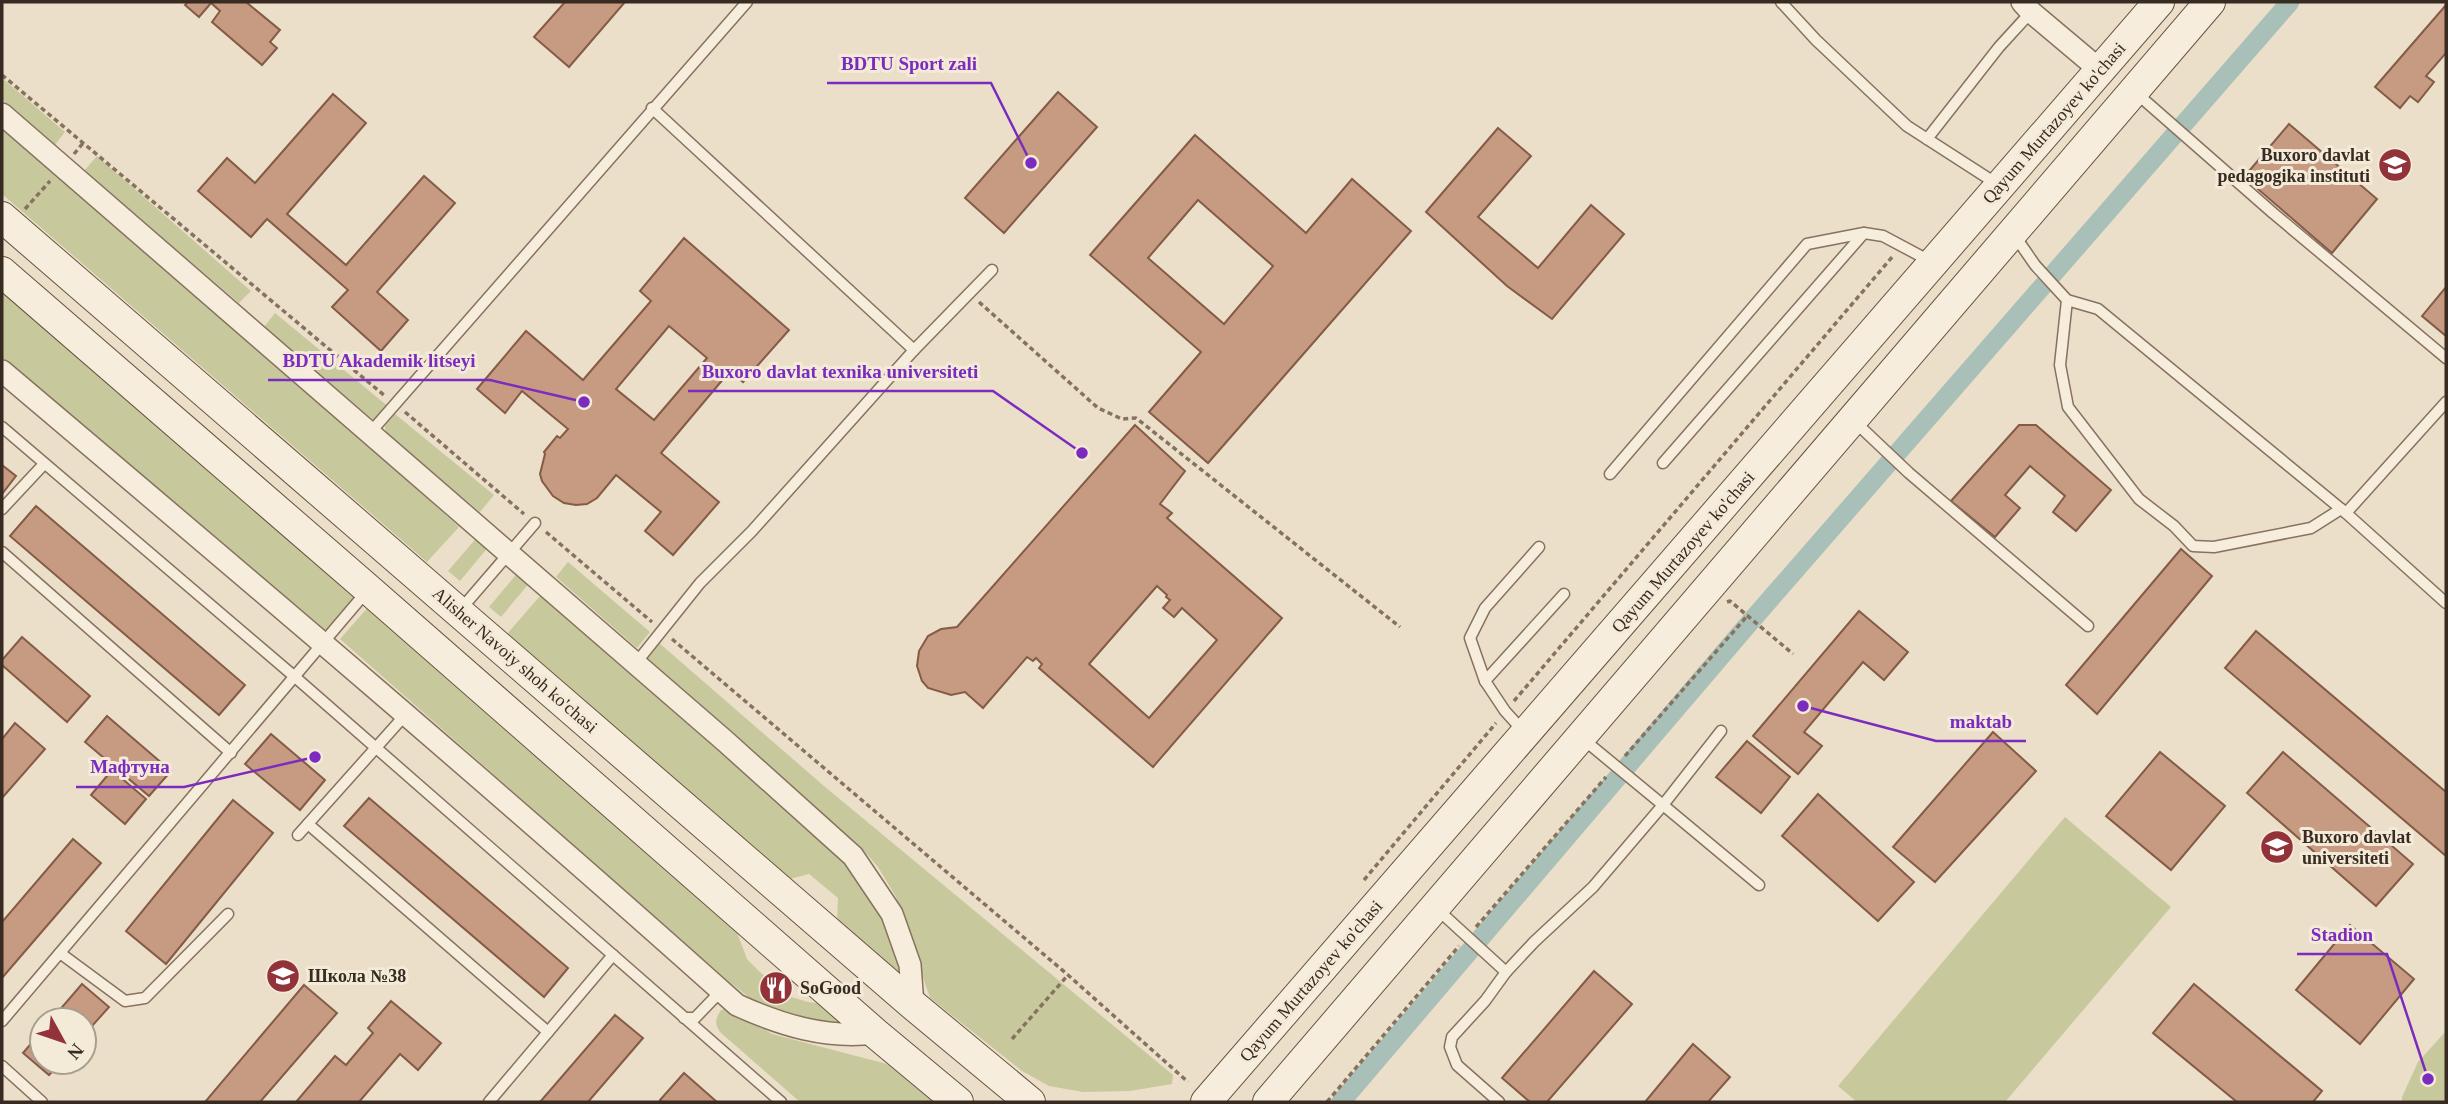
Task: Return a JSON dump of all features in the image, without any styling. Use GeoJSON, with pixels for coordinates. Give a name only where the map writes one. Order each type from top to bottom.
{"type":"FeatureCollection","features":[{"type":"Feature","properties":{"kind":"street","name":"Qayum Murtazoyev ko'chasi"},"geometry":{"type":"LineString","coordinates":[[1197,1092],[1525,733],[2159,2]]}},
{"type":"Feature","properties":{"kind":"street"},"geometry":{"type":"LineString","coordinates":[[1268,1102],[1581,737],[1859,427],[2012,232],[2210,2]]}},
{"type":"Feature","properties":{"kind":"street"},"geometry":{"type":"LineString","coordinates":[[2026,7],[2100,70]]}},
{"type":"Feature","properties":{"kind":"street"},"geometry":{"type":"LineString","coordinates":[[2,114],[636,663],[853,856],[892,914],[910,965],[913,1005]]}},
{"type":"Feature","properties":{"kind":"street"},"geometry":{"type":"LineString","coordinates":[[2025,155],[2056,182]]}},
{"type":"Feature","properties":{"kind":"street"},"geometry":{"type":"LineString","coordinates":[[1990,196],[2012,232]]}},
{"type":"Feature","properties":{"kind":"street","name":"Alisher Navoiy shoh ko'chasi"},"geometry":{"type":"LineString","coordinates":[[12,214],[459,611],[913,1005],[1030,1102]]}},
{"type":"Feature","properties":{"kind":"street"},"geometry":{"type":"LineString","coordinates":[[2,272],[875,1033],[958,1102]]}},
{"type":"Feature","properties":{"kind":"street"},"geometry":{"type":"LineString","coordinates":[[2,371],[554,841],[737,1005],[789,1026],[837,1035],[875,1033]]}},
{"type":"Feature","properties":{"kind":"lane"},"geometry":{"type":"LineString","coordinates":[[369,434],[747,2]]}},
{"type":"Feature","properties":{"kind":"lane"},"geometry":{"type":"LineString","coordinates":[[1781,2],[1816,40],[1907,126],[1927,139],[1990,196]]}},
{"type":"Feature","properties":{"kind":"lane"},"geometry":{"type":"LineString","coordinates":[[1927,139],[1999,47],[2026,7]]}},
{"type":"Feature","properties":{"kind":"lane"},"geometry":{"type":"LineString","coordinates":[[2133,90],[2273,213],[2446,358]]}},
{"type":"Feature","properties":{"kind":"lane"},"geometry":{"type":"LineString","coordinates":[[652,108],[914,350]]}},
{"type":"Feature","properties":{"kind":"lane"},"geometry":{"type":"LineString","coordinates":[[2012,232],[2035,265],[2067,300],[2098,309],[2344,511],[2446,603]]}},
{"type":"Feature","properties":{"kind":"lane"},"geometry":{"type":"LineString","coordinates":[[1610,474],[1807,244],[1864,233],[1883,236],[1933,263]]}},
{"type":"Feature","properties":{"kind":"lane"},"geometry":{"type":"LineString","coordinates":[[1663,463],[1864,233]]}},
{"type":"Feature","properties":{"kind":"lane"},"geometry":{"type":"LineString","coordinates":[[636,663],[700,583],[752,531],[914,350],[992,270]]}},
{"type":"Feature","properties":{"kind":"lane"},"geometry":{"type":"LineString","coordinates":[[2067,300],[2060,365],[2068,407],[2139,499],[2174,526],[2193,545],[2214,547],[2311,528],[2344,511],[2446,402]]}},
{"type":"Feature","properties":{"kind":"lane"},"geometry":{"type":"LineString","coordinates":[[2,427],[295,677],[781,1102]]}},
{"type":"Feature","properties":{"kind":"lane"},"geometry":{"type":"LineString","coordinates":[[1859,427],[2088,626]]}},
{"type":"Feature","properties":{"kind":"lane"},"geometry":{"type":"LineString","coordinates":[[2,509],[44,464]]}},
{"type":"Feature","properties":{"kind":"lane"},"geometry":{"type":"LineString","coordinates":[[459,611],[535,523]]}},
{"type":"Feature","properties":{"kind":"lane"},"geometry":{"type":"LineString","coordinates":[[1525,733],[1505,712],[1485,681],[1470,638],[1486,608],[1539,547]]}},
{"type":"Feature","properties":{"kind":"lane"},"geometry":{"type":"LineString","coordinates":[[2,552],[231,753]]}},
{"type":"Feature","properties":{"kind":"lane"},"geometry":{"type":"LineString","coordinates":[[2,1021],[368,589]]}},
{"type":"Feature","properties":{"kind":"lane"},"geometry":{"type":"LineString","coordinates":[[1485,681],[1564,594]]}},
{"type":"Feature","properties":{"kind":"lane"},"geometry":{"type":"LineString","coordinates":[[298,835],[406,714]]}},
{"type":"Feature","properties":{"kind":"lane"},"geometry":{"type":"LineString","coordinates":[[1499,1102],[1457,1065],[1450,1047],[1452,1037],[1534,942],[1593,887],[1663,805],[1721,731]]}},
{"type":"Feature","properties":{"kind":"lane"},"geometry":{"type":"LineString","coordinates":[[1581,737],[1759,885]]}},
{"type":"Feature","properties":{"kind":"lane"},"geometry":{"type":"LineString","coordinates":[[308,824],[548,1032]]}},
{"type":"Feature","properties":{"kind":"lane"},"geometry":{"type":"LineString","coordinates":[[1435,907],[1506,972]]}},
{"type":"Feature","properties":{"kind":"lane"},"geometry":{"type":"LineString","coordinates":[[60,953],[125,1001],[145,998],[228,914]]}},
{"type":"Feature","properties":{"kind":"lane"},"geometry":{"type":"LineString","coordinates":[[489,1102],[613,955]]}},
{"type":"Feature","properties":{"kind":"lane"},"geometry":{"type":"LineString","coordinates":[[684,1018],[695,1018],[721,991]]}},
{"type":"Feature","properties":{"kind":"lane"},"geometry":{"type":"LineString","coordinates":[[2,1066],[42,1102]]}},
{"type":"Feature","properties":{"kind":"path"},"geometry":{"type":"LineString","coordinates":[[2,75],[1068,975],[1197,1092]]}},
{"type":"Feature","properties":{"kind":"path"},"geometry":{"type":"LineString","coordinates":[[12,214],[63,167],[84,142]]}},
{"type":"Feature","properties":{"kind":"path"},"geometry":{"type":"LineString","coordinates":[[1362,883],[1903,245]]}},
{"type":"Feature","properties":{"kind":"path"},"geometry":{"type":"LineString","coordinates":[[969,294],[1098,408],[1122,419],[1136,418],[1400,627]]}},
{"type":"Feature","properties":{"kind":"path"},"geometry":{"type":"LineString","coordinates":[[1327,1102],[1748,615],[1793,654]]}},
{"type":"Feature","properties":{"kind":"path"},"geometry":{"type":"LineString","coordinates":[[1012,1039],[1068,975]]}},
{"type":"Feature","properties":{"kind":"green space"},"geometry":{"type":"Polygon","coordinates":[[[2,78],[65,132],[55,145],[2,99],[2,78]]]}},
{"type":"Feature","properties":{"kind":"green space"},"geometry":{"type":"Polygon","coordinates":[[[2,127],[299,383],[459,527],[427,562],[2,194],[2,127]]]}},
{"type":"Feature","properties":{"kind":"green space"},"geometry":{"type":"Polygon","coordinates":[[[97,156],[251,291],[239,303],[84,171],[97,156]]]}},
{"type":"Feature","properties":{"kind":"green space"},"geometry":{"type":"Polygon","coordinates":[[[2,291],[358,593],[327,631],[2,358],[2,291]]]}},
{"type":"Feature","properties":{"kind":"green space"},"geometry":{"type":"Polygon","coordinates":[[[275,313],[390,408],[376,422],[264,327],[275,313]]]}},
{"type":"Feature","properties":{"kind":"green space"},"geometry":{"type":"Polygon","coordinates":[[[395,414],[494,495],[480,512],[386,434],[385,426],[395,414]]]}},
{"type":"Feature","properties":{"kind":"green space"},"geometry":{"type":"Polygon","coordinates":[[[479,535],[490,545],[460,581],[448,571],[479,535]]]}},
{"type":"Feature","properties":{"kind":"green space"},"geometry":{"type":"Polygon","coordinates":[[[568,562],[650,632],[637,648],[556,577],[568,562]]]}},
{"type":"Feature","properties":{"kind":"green space"},"geometry":{"type":"Polygon","coordinates":[[[520,570],[531,581],[501,617],[489,607],[520,570]]]}},
{"type":"Feature","properties":{"kind":"green space"},"geometry":{"type":"Polygon","coordinates":[[[540,596],[853,869],[877,906],[904,977],[837,922],[838,898],[809,874],[786,880],[507,634],[540,596]]]}},
{"type":"Feature","properties":{"kind":"green space"},"geometry":{"type":"Polygon","coordinates":[[[369,606],[733,922],[747,959],[760,972],[788,996],[824,1004],[851,1027],[820,1027],[756,1003],[726,979],[340,639],[369,606]]]}},
{"type":"Feature","properties":{"kind":"green space"},"geometry":{"type":"Polygon","coordinates":[[[658,642],[824,786],[1173,1075],[1172,1084],[1130,1091],[1083,1092],[1049,1086],[1022,1071],[930,998],[896,897],[878,867],[860,846],[642,659],[658,642]]]}},
{"type":"Feature","properties":{"kind":"green space"},"geometry":{"type":"Polygon","coordinates":[[[2065,817],[2171,907],[2005,1102],[1857,1102],[1838,1086],[2065,817]]]}},
{"type":"Feature","properties":{"kind":"green space"},"geometry":{"type":"Polygon","coordinates":[[[728,1008],[772,1034],[887,1064],[934,1102],[800,1102],[721,1033],[716,1024],[717,1019],[721,1010],[728,1008]]]}},
{"type":"Feature","properties":{"kind":"green space"},"geometry":{"type":"Polygon","coordinates":[[[2446,1031],[2446,1102],[2402,1102],[2418,1062],[2446,1031]]]}},
{"type":"Feature","properties":{"kind":"building"},"geometry":{"type":"Polygon","coordinates":[[[188,2],[246,2],[280,30],[270,42],[277,48],[262,65],[212,22],[220,11],[211,3],[199,17],[185,5],[188,2]]]}},
{"type":"Feature","properties":{"kind":"building"},"geometry":{"type":"Polygon","coordinates":[[[565,2],[625,2],[569,67],[534,37],[565,2]]]}},
{"type":"Feature","properties":{"kind":"building"},"geometry":{"type":"Polygon","coordinates":[[[2446,5],[2446,53],[2426,76],[2434,82],[2418,102],[2410,96],[2400,108],[2375,87],[2446,5]]]}},
{"type":"Feature","properties":{"kind":"building"},"geometry":{"type":"Polygon","coordinates":[[[1058,92],[1097,127],[1004,233],[965,198],[1058,92]]]}},
{"type":"Feature","properties":{"kind":"building"},"geometry":{"type":"Polygon","coordinates":[[[333,94],[366,123],[287,214],[346,265],[424,176],[455,203],[377,292],[408,320],[381,351],[332,307],[348,290],[267,219],[251,237],[198,191],[227,158],[255,183],[333,94]]]}},
{"type":"Feature","properties":{"kind":"building"},"geometry":{"type":"Polygon","coordinates":[[[2289,124],[2377,199],[2332,253],[2244,177],[2289,124]]]}},
{"type":"Feature","properties":{"kind":"building"},"geometry":{"type":"Polygon","coordinates":[[[1498,128],[1531,156],[1478,217],[1538,268],[1591,205],[1624,234],[1552,319],[1507,286],[1426,212],[1498,128]]]}},
{"type":"Feature","properties":{"kind":"building"},"geometry":{"type":"Polygon","coordinates":[[[1195,135],[1306,233],[1352,179],[1411,231],[1208,463],[1149,412],[1201,352],[1090,255],[1195,135]],[[1198,200],[1148,258],[1224,324],[1273,266],[1198,200]]]}},
{"type":"Feature","properties":{"kind":"building"},"geometry":{"type":"Polygon","coordinates":[[[684,238],[789,330],[743,382],[730,371],[661,453],[719,502],[673,555],[645,531],[661,512],[616,475],[597,498],[587,504],[564,503],[553,496],[540,474],[544,452],[557,436],[560,438],[568,429],[522,391],[505,413],[477,389],[526,331],[583,380],[651,301],[640,291],[684,238]],[[669,326],[616,389],[654,420],[707,358],[669,326]]]}},
{"type":"Feature","properties":{"kind":"building"},"geometry":{"type":"Polygon","coordinates":[[[2446,287],[2446,336],[2422,316],[2446,287]]]}},
{"type":"Feature","properties":{"kind":"building"},"geometry":{"type":"Polygon","coordinates":[[[1135,425],[1185,471],[1160,504],[1172,513],[1167,518],[1282,618],[1153,767],[1039,668],[1042,664],[1036,658],[1033,661],[1027,657],[983,708],[965,692],[951,695],[928,688],[922,681],[917,666],[919,651],[928,636],[941,629],[957,627],[1135,425]],[[1157,586],[1089,664],[1149,718],[1217,640],[1182,608],[1174,617],[1163,608],[1170,600],[1157,586]]]}},
{"type":"Feature","properties":{"kind":"building"},"geometry":{"type":"Polygon","coordinates":[[[2019,425],[2036,425],[2111,490],[2076,531],[2053,512],[2065,496],[2030,466],[2005,495],[2020,508],[1995,537],[1951,501],[2019,425]]]}},
{"type":"Feature","properties":{"kind":"building"},"geometry":{"type":"Polygon","coordinates":[[[2,465],[16,476],[2,494],[2,465]]]}},
{"type":"Feature","properties":{"kind":"building"},"geometry":{"type":"Polygon","coordinates":[[[36,506],[245,685],[219,715],[10,536],[36,506]]]}},
{"type":"Feature","properties":{"kind":"building"},"geometry":{"type":"Polygon","coordinates":[[[2181,549],[2212,576],[2097,714],[2066,685],[2181,549]]]}},
{"type":"Feature","properties":{"kind":"building"},"geometry":{"type":"Polygon","coordinates":[[[1859,611],[1908,652],[1884,680],[1863,662],[1804,732],[1822,746],[1798,774],[1753,736],[1859,611]]]}},
{"type":"Feature","properties":{"kind":"building"},"geometry":{"type":"Polygon","coordinates":[[[2256,631],[2446,792],[2446,856],[2225,668],[2256,631]]]}},
{"type":"Feature","properties":{"kind":"building"},"geometry":{"type":"Polygon","coordinates":[[[22,637],[90,696],[67,722],[2,665],[2,660],[22,637]]]}},
{"type":"Feature","properties":{"kind":"building"},"geometry":{"type":"Polygon","coordinates":[[[107,716],[171,771],[149,796],[85,742],[107,716]]]}},
{"type":"Feature","properties":{"kind":"building"},"geometry":{"type":"Polygon","coordinates":[[[15,723],[45,749],[2,798],[2,739],[15,723]]]}},
{"type":"Feature","properties":{"kind":"building"},"geometry":{"type":"Polygon","coordinates":[[[1993,732],[2036,771],[1935,882],[1893,847],[1993,732]]]}},
{"type":"Feature","properties":{"kind":"building"},"geometry":{"type":"Polygon","coordinates":[[[271,734],[325,780],[300,810],[245,764],[271,734]]]}},
{"type":"Feature","properties":{"kind":"building"},"geometry":{"type":"Polygon","coordinates":[[[1747,741],[1790,777],[1761,813],[1716,777],[1747,741]]]}},
{"type":"Feature","properties":{"kind":"building"},"geometry":{"type":"Polygon","coordinates":[[[2160,752],[2225,806],[2171,870],[2106,816],[2160,752]]]}},
{"type":"Feature","properties":{"kind":"building"},"geometry":{"type":"Polygon","coordinates":[[[2283,752],[2413,864],[2376,906],[2247,793],[2283,752]]]}},
{"type":"Feature","properties":{"kind":"building"},"geometry":{"type":"Polygon","coordinates":[[[112,770],[146,799],[125,824],[91,795],[112,770]]]}},
{"type":"Feature","properties":{"kind":"building"},"geometry":{"type":"Polygon","coordinates":[[[1818,794],[1914,882],[1878,921],[1782,836],[1818,794]]]}},
{"type":"Feature","properties":{"kind":"building"},"geometry":{"type":"Polygon","coordinates":[[[369,798],[568,968],[544,997],[344,826],[369,798]]]}},
{"type":"Feature","properties":{"kind":"building"},"geometry":{"type":"Polygon","coordinates":[[[233,800],[273,833],[166,964],[126,931],[233,800]]]}},
{"type":"Feature","properties":{"kind":"building"},"geometry":{"type":"Polygon","coordinates":[[[73,839],[101,863],[2,978],[2,922],[73,839]]]}},
{"type":"Feature","properties":{"kind":"building"},"geometry":{"type":"Polygon","coordinates":[[[2350,925],[2414,979],[2360,1044],[2296,990],[2350,925]]]}},
{"type":"Feature","properties":{"kind":"building"},"geometry":{"type":"Polygon","coordinates":[[[1594,971],[1632,1004],[1547,1102],[1530,1102],[1502,1078],[1594,971]]]}},
{"type":"Feature","properties":{"kind":"building"},"geometry":{"type":"Polygon","coordinates":[[[82,984],[109,1007],[98,1019],[98,1006],[63,1006],[82,984]]]}},
{"type":"Feature","properties":{"kind":"building"},"geometry":{"type":"Polygon","coordinates":[[[2194,984],[2322,1091],[2313,1102],[2237,1102],[2153,1033],[2194,984]]]}},
{"type":"Feature","properties":{"kind":"building"},"geometry":{"type":"Polygon","coordinates":[[[304,985],[337,1013],[260,1102],[205,1102],[304,985]]]}},
{"type":"Feature","properties":{"kind":"building"},"geometry":{"type":"Polygon","coordinates":[[[391,1001],[441,1043],[418,1070],[400,1054],[359,1102],[296,1102],[335,1056],[346,1065],[373,1033],[368,1028],[391,1001]]]}},
{"type":"Feature","properties":{"kind":"building"},"geometry":{"type":"Polygon","coordinates":[[[615,1015],[643,1038],[588,1102],[540,1102],[615,1015]]]}},
{"type":"Feature","properties":{"kind":"building"},"geometry":{"type":"Polygon","coordinates":[[[1693,1044],[1730,1077],[1708,1102],[1645,1102],[1693,1044]]]}},
{"type":"Feature","properties":{"kind":"building"},"geometry":{"type":"Polygon","coordinates":[[[684,1073],[717,1102],[662,1102],[660,1100],[684,1073]]]}},
{"type":"Feature","properties":{"kind":"waterway"},"geometry":{"type":"LineString","coordinates":[[1341,1102],[1745,628],[2290,2]]}},
{"type":"Feature","properties":{"kind":"place","name":"BDTU Sport zali"},"geometry":{"type":"Point","coordinates":[1031,163]}},
{"type":"Feature","properties":{"kind":"place","name":"Buxoro davlat pedagogika instituti"},"geometry":{"type":"Point","coordinates":[2395,165]}},
{"type":"Feature","properties":{"kind":"place","name":"BDTU Akademik litseyi"},"geometry":{"type":"Point","coordinates":[584,402]}},
{"type":"Feature","properties":{"kind":"place","name":"Buxoro davlat texnika universiteti"},"geometry":{"type":"Point","coordinates":[1082,453]}},
{"type":"Feature","properties":{"kind":"place","name":"maktab"},"geometry":{"type":"Point","coordinates":[1803,706]}},
{"type":"Feature","properties":{"kind":"place","name":"Мафтуна"},"geometry":{"type":"Point","coordinates":[315,757]}},
{"type":"Feature","properties":{"kind":"place","name":"Buxoro davlat universiteti"},"geometry":{"type":"Point","coordinates":[2277,847]}},
{"type":"Feature","properties":{"kind":"place","name":"Школа №38"},"geometry":{"type":"Point","coordinates":[283,976]}},
{"type":"Feature","properties":{"kind":"place","name":"SoGood"},"geometry":{"type":"Point","coordinates":[776,988]}},
{"type":"Feature","properties":{"kind":"place","name":"Stadion"},"geometry":{"type":"Point","coordinates":[2428,1079]}}]}
